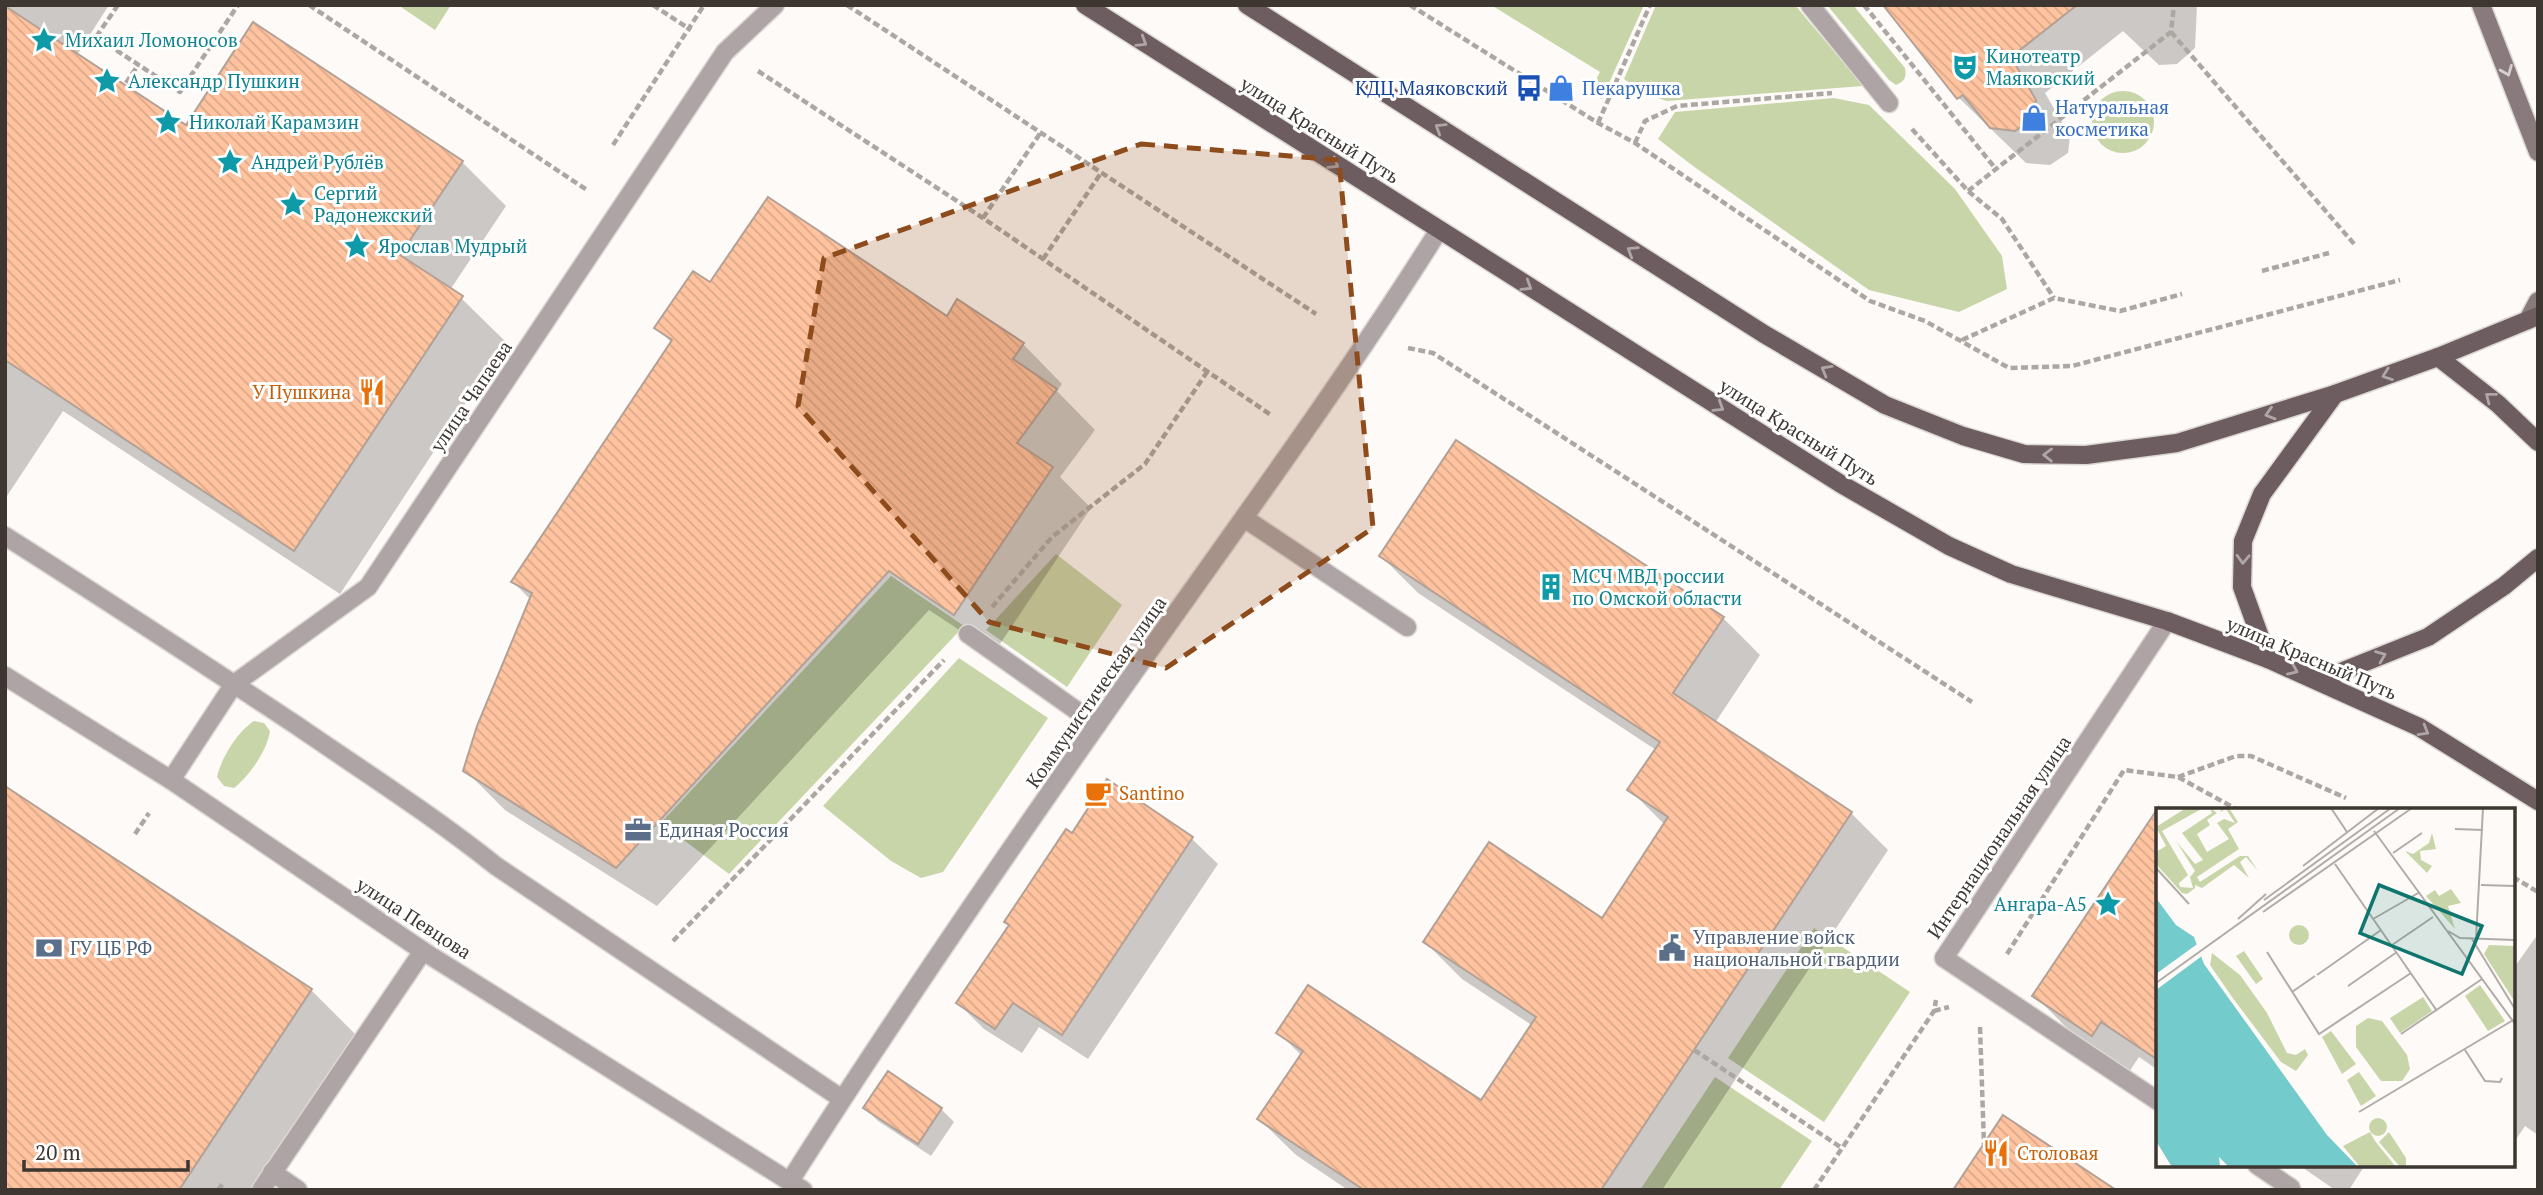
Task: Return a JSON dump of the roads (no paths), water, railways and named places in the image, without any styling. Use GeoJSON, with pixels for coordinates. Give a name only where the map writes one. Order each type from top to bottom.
{"type":"FeatureCollection","features":[{"type":"Feature","properties":{"kind":"main road","name":"улица Красный Путь"},"geometry":{"type":"LineString","coordinates":[[1085,5],[1841,484],[1949,546],[2011,574],[2168,621],[2268,659],[2419,727],[2538,801]]}},
{"type":"Feature","properties":{"kind":"main road"},"geometry":{"type":"LineString","coordinates":[[1247,5],[1764,334],[1885,405],[1963,436],[2024,454],[2086,455],[2177,443],[2335,394],[2438,357],[2533,318],[2538,301]]}},
{"type":"Feature","properties":{"kind":"main road"},"geometry":{"type":"LineString","coordinates":[[2481,5],[2538,152]]}},
{"type":"Feature","properties":{"kind":"main road"},"geometry":{"type":"LineString","coordinates":[[2438,357],[2498,404],[2538,442]]}},
{"type":"Feature","properties":{"kind":"main road"},"geometry":{"type":"LineString","coordinates":[[2268,659],[2242,587],[2244,541],[2262,495],[2335,394]]}},
{"type":"Feature","properties":{"kind":"main road"},"geometry":{"type":"LineString","coordinates":[[2318,681],[2428,637],[2504,586],[2538,558]]}},
{"type":"Feature","properties":{"kind":"street","name":"улица Чапаева"},"geometry":{"type":"LineString","coordinates":[[172,780],[234,684],[368,587],[725,52],[775,5]]}},
{"type":"Feature","properties":{"kind":"street"},"geometry":{"type":"LineString","coordinates":[[1810,5],[1889,103]]}},
{"type":"Feature","properties":{"kind":"street","name":"Коммунистическая улица"},"geometry":{"type":"LineString","coordinates":[[797,1185],[842,1099],[1097,725],[1372,337],[1439,230]]}},
{"type":"Feature","properties":{"kind":"street"},"geometry":{"type":"LineString","coordinates":[[1244,519],[1407,627]]}},
{"type":"Feature","properties":{"kind":"street"},"geometry":{"type":"LineString","coordinates":[[5,536],[234,684],[455,833],[496,866],[646,969],[842,1099]]}},
{"type":"Feature","properties":{"kind":"street","name":"Интернациональная улица"},"geometry":{"type":"LineString","coordinates":[[2156,1100],[1983,992],[1944,958],[2168,621]]}},
{"type":"Feature","properties":{"kind":"street"},"geometry":{"type":"LineString","coordinates":[[968,634],[1097,725]]}},
{"type":"Feature","properties":{"kind":"street","name":"улица Певцова"},"geometry":{"type":"LineString","coordinates":[[5,676],[172,780],[423,951],[797,1185]]}},
{"type":"Feature","properties":{"kind":"street"},"geometry":{"type":"LineString","coordinates":[[261,1190],[423,951]]}},
{"type":"Feature","properties":{"kind":"street"},"geometry":{"type":"LineString","coordinates":[[2260,1167],[2291,1188]]}},
{"type":"Feature","properties":{"kind":"street"},"geometry":{"type":"LineString","coordinates":[[272,1172],[298,1190]]}},
{"type":"Feature","properties":{"kind":"place","name":"Михаил Ломоносов"},"geometry":{"type":"Point","coordinates":[44,40]}},
{"type":"Feature","properties":{"kind":"place","name":"Кинотеатр Маяковский"},"geometry":{"type":"Point","coordinates":[1965,67]}},
{"type":"Feature","properties":{"kind":"place","name":"Александр Пушкин"},"geometry":{"type":"Point","coordinates":[107,81]}},
{"type":"Feature","properties":{"kind":"place","name":"КДЦ Маяковский"},"geometry":{"type":"Point","coordinates":[1529,88]}},
{"type":"Feature","properties":{"kind":"place","name":"Пекарушка"},"geometry":{"type":"Point","coordinates":[1561,88]}},
{"type":"Feature","properties":{"kind":"place","name":"Натуральная косметика"},"geometry":{"type":"Point","coordinates":[2034,118]}},
{"type":"Feature","properties":{"kind":"place","name":"Николай Карамзин"},"geometry":{"type":"Point","coordinates":[168,122]}},
{"type":"Feature","properties":{"kind":"place","name":"Андрей Рублёв"},"geometry":{"type":"Point","coordinates":[230,162]}},
{"type":"Feature","properties":{"kind":"place","name":"Сергий Радонежский"},"geometry":{"type":"Point","coordinates":[293,204]}},
{"type":"Feature","properties":{"kind":"place","name":"Ярослав Мудрый"},"geometry":{"type":"Point","coordinates":[357,246]}},
{"type":"Feature","properties":{"kind":"place","name":"У Пушкина"},"geometry":{"type":"Point","coordinates":[372,392]}},
{"type":"Feature","properties":{"kind":"place","name":"МСЧ МВД россии по Омской области"},"geometry":{"type":"Point","coordinates":[1551,587]}},
{"type":"Feature","properties":{"kind":"place","name":"Santino"},"geometry":{"type":"Point","coordinates":[1098,793]}},
{"type":"Feature","properties":{"kind":"place","name":"Единая Россия"},"geometry":{"type":"Point","coordinates":[638,830]}},
{"type":"Feature","properties":{"kind":"place","name":"Ангара-А5"},"geometry":{"type":"Point","coordinates":[2108,904]}},
{"type":"Feature","properties":{"kind":"place","name":"ГУ ЦБ РФ"},"geometry":{"type":"Point","coordinates":[49,948]}},
{"type":"Feature","properties":{"kind":"place","name":"Управление войск национальной гвардии"},"geometry":{"type":"Point","coordinates":[1672,948]}},
{"type":"Feature","properties":{"kind":"place","name":"Столовая"},"geometry":{"type":"Point","coordinates":[1996,1153]}}]}
